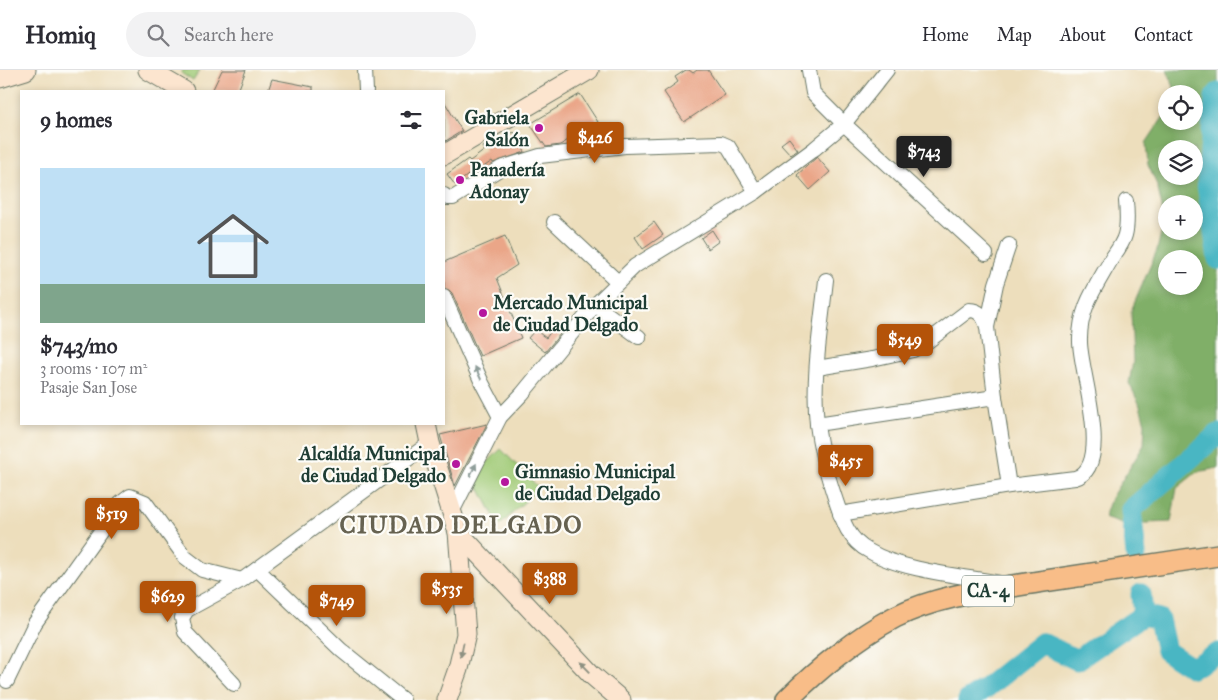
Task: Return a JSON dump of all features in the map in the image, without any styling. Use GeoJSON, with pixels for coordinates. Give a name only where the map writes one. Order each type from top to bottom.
{"type":"FeatureCollection","features":[{"type":"Feature","properties":{"kind":"main road"},"geometry":{"type":"LineString","coordinates":[[0,78],[26,70]]}},
{"type":"Feature","properties":{"kind":"main road"},"geometry":{"type":"LineString","coordinates":[[148,70],[182,90]]}},
{"type":"Feature","properties":{"kind":"main road"},"geometry":{"type":"LineString","coordinates":[[445,154],[589,70]]}},
{"type":"Feature","properties":{"kind":"main road"},"geometry":{"type":"LineString","coordinates":[[426,425],[451,514],[458,532],[466,634],[458,669],[447,700]]}},
{"type":"Feature","properties":{"kind":"main road"},"geometry":{"type":"LineString","coordinates":[[458,532],[592,675],[621,700]]}},
{"type":"Feature","properties":{"kind":"main road","name":"CA-4"},"geometry":{"type":"LineString","coordinates":[[787,700],[802,685],[860,638],[896,617],[940,600],[1014,586],[1218,555]]}},
{"type":"Feature","properties":{"kind":"main road","name":"CA-4"},"geometry":{"type":"LineString","coordinates":[[805,700],[831,676],[871,647],[904,628],[954,609],[1073,588],[1218,569]]}},
{"type":"Feature","properties":{"kind":"street"},"geometry":{"type":"LineString","coordinates":[[365,70],[366,90]]}},
{"type":"Feature","properties":{"kind":"street"},"geometry":{"type":"LineString","coordinates":[[810,70],[813,93],[844,124],[986,254]]}},
{"type":"Feature","properties":{"kind":"street"},"geometry":{"type":"LineString","coordinates":[[451,514],[500,417],[522,394],[595,305],[635,266],[756,192],[814,149],[844,124],[887,70]]}},
{"type":"Feature","properties":{"kind":"street"},"geometry":{"type":"LineString","coordinates":[[445,196],[454,198],[502,168],[540,156],[625,146],[721,144],[728,146],[756,192]]}},
{"type":"Feature","properties":{"kind":"street"},"geometry":{"type":"LineString","coordinates":[[840,514],[1009,486],[1075,478],[1082,475],[1095,448],[1095,438],[1081,357],[1080,333],[1082,315],[1086,304],[1124,238],[1127,216],[1126,201]]}},
{"type":"Feature","properties":{"kind":"street"},"geometry":{"type":"LineString","coordinates":[[554,222],[618,282]]}},
{"type":"Feature","properties":{"kind":"street"},"geometry":{"type":"LineString","coordinates":[[987,327],[996,284],[1009,246]]}},
{"type":"Feature","properties":{"kind":"street"},"geometry":{"type":"LineString","coordinates":[[826,280],[817,368],[817,424],[826,472],[840,514],[851,536],[864,548],[905,566],[1014,586]]}},
{"type":"Feature","properties":{"kind":"street"},"geometry":{"type":"LineString","coordinates":[[445,299],[482,383],[500,417]]}},
{"type":"Feature","properties":{"kind":"street"},"geometry":{"type":"LineString","coordinates":[[595,305],[639,337]]}},
{"type":"Feature","properties":{"kind":"street"},"geometry":{"type":"LineString","coordinates":[[817,368],[913,350],[928,342],[969,310],[974,310],[981,314],[987,327],[995,397],[1009,486]]}},
{"type":"Feature","properties":{"kind":"street"},"geometry":{"type":"LineString","coordinates":[[817,424],[995,397]]}},
{"type":"Feature","properties":{"kind":"street"},"geometry":{"type":"LineString","coordinates":[[234,684],[185,632],[182,618],[187,610],[242,580],[430,443]]}},
{"type":"Feature","properties":{"kind":"street"},"geometry":{"type":"LineString","coordinates":[[7,681],[34,623],[121,503],[130,496],[144,502],[185,557],[202,570],[242,580]]}},
{"type":"Feature","properties":{"kind":"street"},"geometry":{"type":"LineString","coordinates":[[258,569],[341,650],[402,700]]}},
{"type":"Feature","properties":{"kind":"green space"},"geometry":{"type":"Polygon","coordinates":[[[183,70],[200,70],[193,81],[181,73],[183,70]]]}},
{"type":"Feature","properties":{"kind":"green space"},"geometry":{"type":"Polygon","coordinates":[[[1167,70],[1218,70],[1218,468],[1197,472],[1177,488],[1171,522],[1122,524],[1104,518],[1111,498],[1144,445],[1145,423],[1139,403],[1129,383],[1133,362],[1131,311],[1157,250],[1159,240],[1203,240],[1203,195],[1159,195],[1148,165],[1146,143],[1158,125],[1158,130],[1203,130],[1203,85],[1173,85],[1167,70]]]}},
{"type":"Feature","properties":{"kind":"green space","name":"Gimnasio Municipal de Ciudad Delgado"},"geometry":{"type":"Polygon","coordinates":[[[501,449],[539,488],[499,526],[473,476],[501,449]]]}},
{"type":"Feature","properties":{"kind":"building"},"geometry":{"type":"Polygon","coordinates":[[[222,70],[246,70],[238,90],[212,90],[222,70]]]}},
{"type":"Feature","properties":{"kind":"building"},"geometry":{"type":"Polygon","coordinates":[[[686,70],[693,73],[697,70],[708,70],[725,95],[684,122],[664,92],[678,82],[675,77],[686,70]]]}},
{"type":"Feature","properties":{"kind":"building"},"geometry":{"type":"Polygon","coordinates":[[[272,79],[313,87],[313,90],[268,90],[272,79]]]}},
{"type":"Feature","properties":{"kind":"building"},"geometry":{"type":"Polygon","coordinates":[[[580,94],[598,122],[560,145],[546,147],[530,124],[580,94]]]}},
{"type":"Feature","properties":{"kind":"building"},"geometry":{"type":"Polygon","coordinates":[[[445,103],[462,131],[445,141],[445,103]]]}},
{"type":"Feature","properties":{"kind":"building"},"geometry":{"type":"Polygon","coordinates":[[[514,132],[525,152],[493,163],[492,161],[478,171],[476,169],[455,185],[447,174],[485,150],[483,147],[514,132]]]}},
{"type":"Feature","properties":{"kind":"building"},"geometry":{"type":"Polygon","coordinates":[[[789,138],[798,150],[791,155],[781,144],[789,138]]]}},
{"type":"Feature","properties":{"kind":"building"},"geometry":{"type":"Polygon","coordinates":[[[817,157],[830,172],[810,190],[797,175],[817,157]]]}},
{"type":"Feature","properties":{"kind":"building"},"geometry":{"type":"Polygon","coordinates":[[[654,222],[663,235],[643,249],[635,237],[654,222]]]}},
{"type":"Feature","properties":{"kind":"building"},"geometry":{"type":"Polygon","coordinates":[[[712,230],[719,241],[708,249],[701,238],[712,230]]]}},
{"type":"Feature","properties":{"kind":"building","name":"Mercado Municipal de Ciudad Delgado"},"geometry":{"type":"Polygon","coordinates":[[[505,236],[517,265],[497,278],[521,338],[480,356],[452,293],[445,288],[445,262],[505,236]]]}},
{"type":"Feature","properties":{"kind":"building"},"geometry":{"type":"Polygon","coordinates":[[[554,327],[561,333],[545,352],[528,338],[535,330],[546,338],[554,327]]]}},
{"type":"Feature","properties":{"kind":"building","name":"Alcaldía Municipal de Ciudad Delgado"},"geometry":{"type":"Polygon","coordinates":[[[487,424],[455,486],[440,435],[487,424]]]}},
{"type":"Feature","properties":{"kind":"waterway"},"geometry":{"type":"LineString","coordinates":[[1218,93],[1215,97],[1207,184],[1218,259]]}},
{"type":"Feature","properties":{"kind":"waterway"},"geometry":{"type":"LineString","coordinates":[[1136,554],[1131,510],[1218,434]]}},
{"type":"Feature","properties":{"kind":"waterway"},"geometry":{"type":"LineString","coordinates":[[1141,594],[1143,615]]}},
{"type":"Feature","properties":{"kind":"waterway"},"geometry":{"type":"LineString","coordinates":[[1143,615],[1159,619],[1166,651],[1192,668],[1218,653]]}},
{"type":"Feature","properties":{"kind":"waterway"},"geometry":{"type":"LineString","coordinates":[[968,700],[1042,643],[1077,660],[1143,615]]}},
{"type":"Feature","properties":{"kind":"place","name":"Gabriela Salón"},"geometry":{"type":"Point","coordinates":[539,128]}},
{"type":"Feature","properties":{"kind":"place","name":"Panadería Adonay"},"geometry":{"type":"Point","coordinates":[460,180]}},
{"type":"Feature","properties":{"kind":"place","name":"Mercado Municipal de Ciudad Delgado"},"geometry":{"type":"Point","coordinates":[483,313]}},
{"type":"Feature","properties":{"kind":"place","name":"Alcaldía Municipal de Ciudad Delgado"},"geometry":{"type":"Point","coordinates":[456,464]}},
{"type":"Feature","properties":{"kind":"place","name":"Gimnasio Municipal de Ciudad Delgado"},"geometry":{"type":"Point","coordinates":[505,482]}},
{"type":"Feature","properties":{"kind":"district","name":"CIUDAD DELGADO"},"geometry":{"type":"Point","coordinates":[461,525]}}]}
